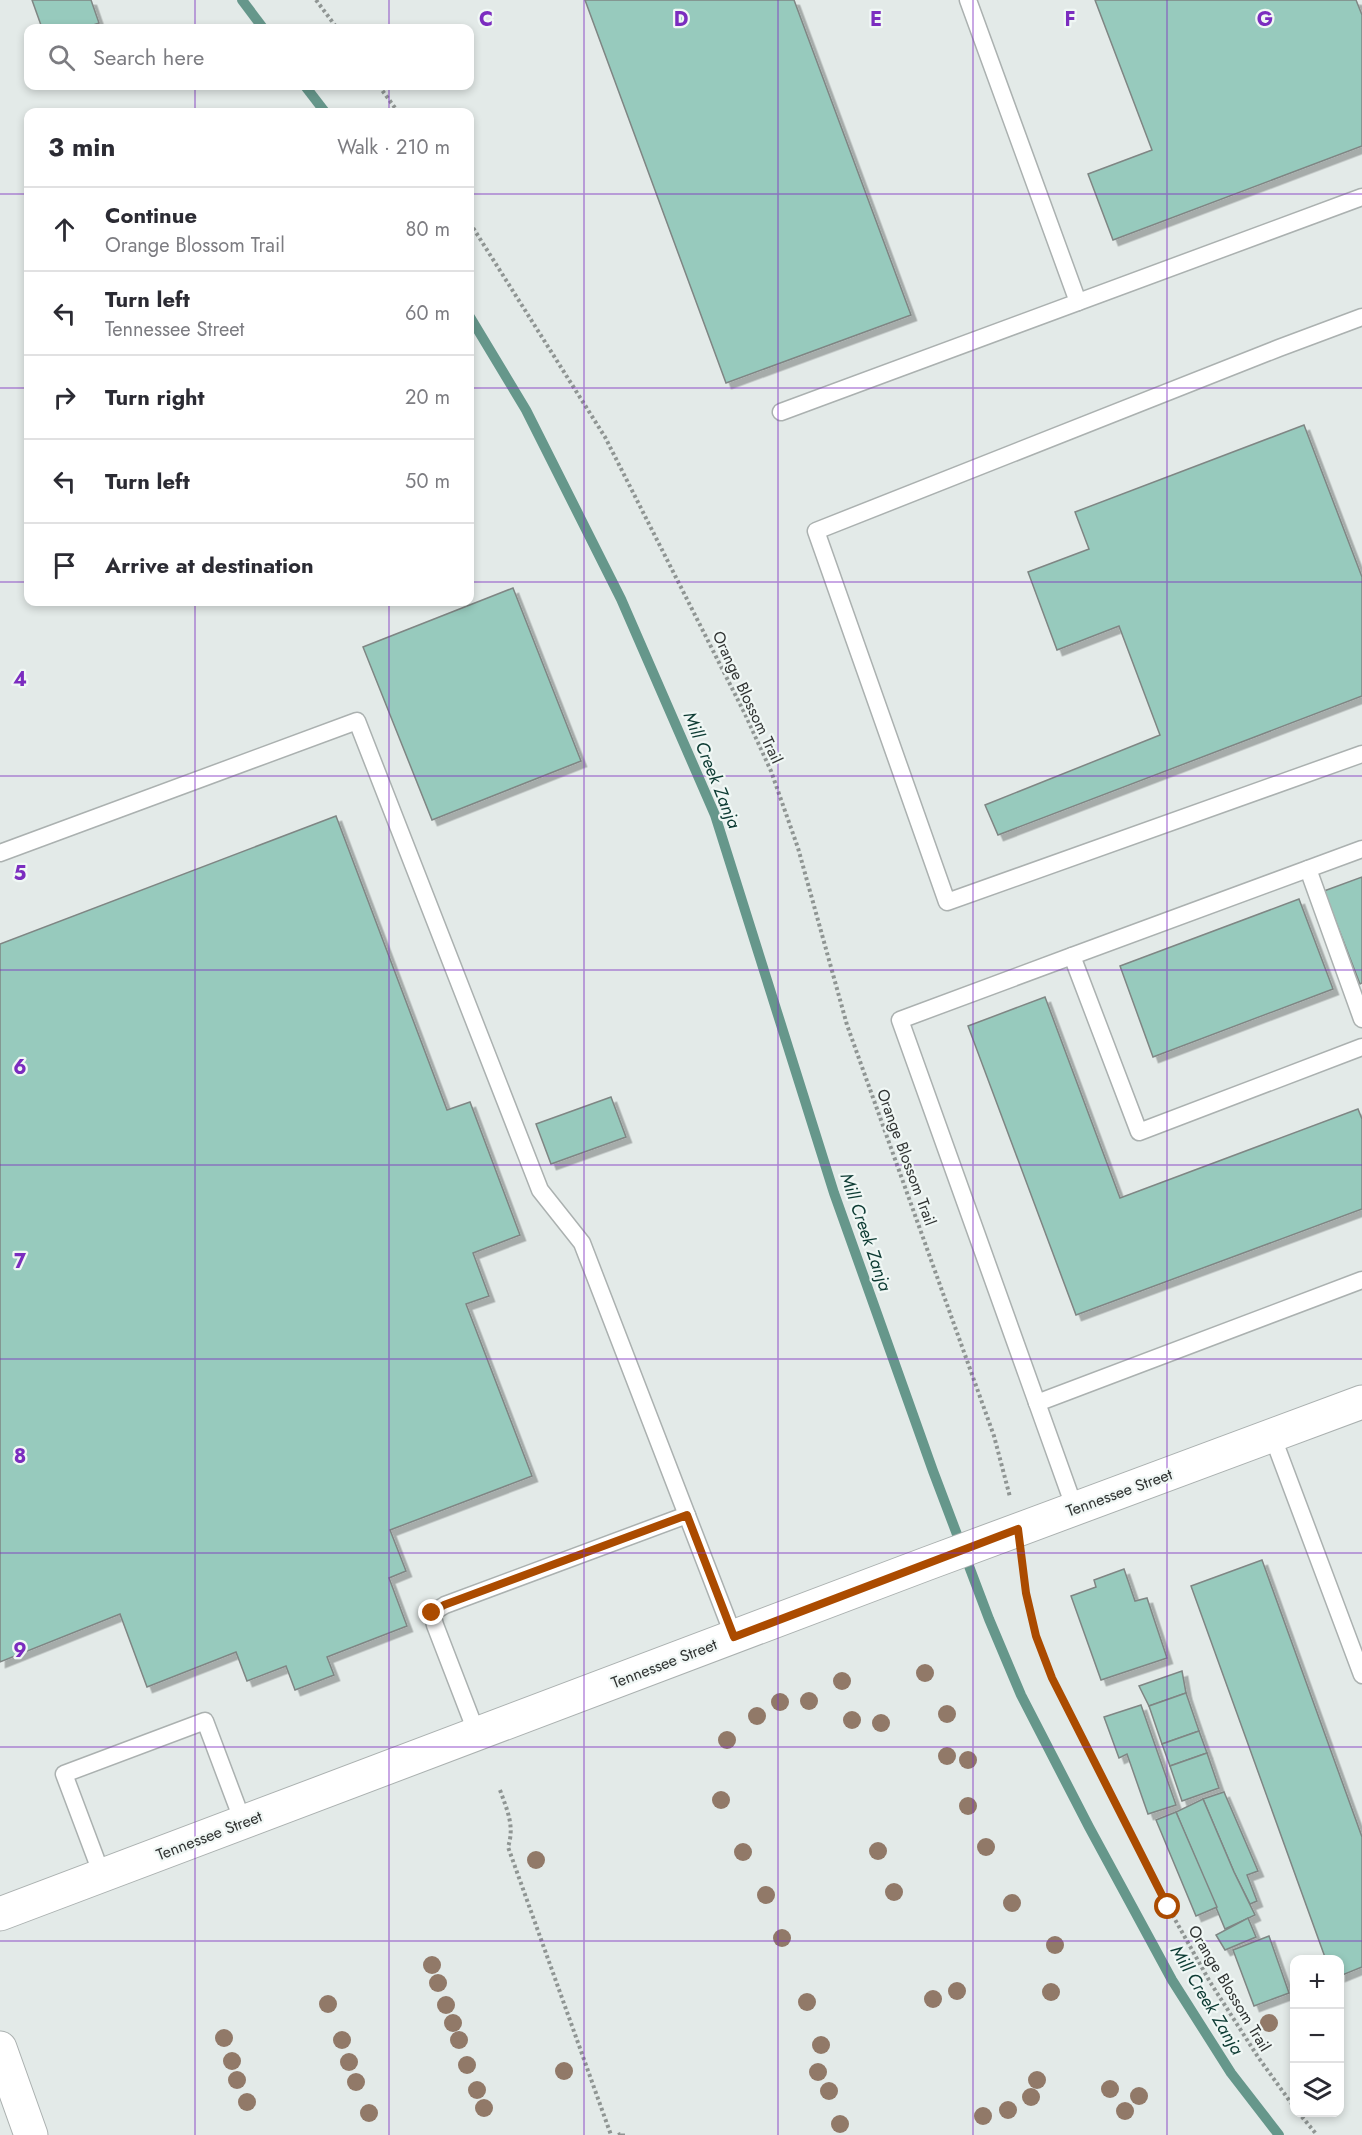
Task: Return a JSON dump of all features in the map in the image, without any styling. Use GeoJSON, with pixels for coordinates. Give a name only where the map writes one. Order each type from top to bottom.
{"type":"FeatureCollection","features":[{"type":"Feature","properties":{"kind":"main road","name":"Tennessee Street"},"geometry":{"type":"LineString","coordinates":[[0,1914],[1018,1529],[1362,1402]]}},
{"type":"Feature","properties":{"kind":"main road"},"geometry":{"type":"LineString","coordinates":[[0,2048],[6,2082],[31,2135]]}},
{"type":"Feature","properties":{"kind":"lane"},"geometry":{"type":"LineString","coordinates":[[968,0],[1078,302]]}},
{"type":"Feature","properties":{"kind":"lane"},"geometry":{"type":"LineString","coordinates":[[780,412],[1362,197]]}},
{"type":"Feature","properties":{"kind":"lane"},"geometry":{"type":"LineString","coordinates":[[1362,317],[816,531],[947,902],[1362,754]]}},
{"type":"Feature","properties":{"kind":"lane"},"geometry":{"type":"LineString","coordinates":[[0,853],[357,721],[540,1190],[582,1243],[734,1637]]}},
{"type":"Feature","properties":{"kind":"lane"},"geometry":{"type":"LineString","coordinates":[[1075,1509],[900,1020],[1362,849]]}},
{"type":"Feature","properties":{"kind":"lane"},"geometry":{"type":"LineString","coordinates":[[1308,869],[1362,1019]]}},
{"type":"Feature","properties":{"kind":"lane"},"geometry":{"type":"LineString","coordinates":[[1072,956],[1139,1132],[1362,1047]]}},
{"type":"Feature","properties":{"kind":"lane"},"geometry":{"type":"LineString","coordinates":[[1037,1402],[1362,1280]]}},
{"type":"Feature","properties":{"kind":"lane"},"geometry":{"type":"LineString","coordinates":[[1272,1435],[1362,1675]]}},
{"type":"Feature","properties":{"kind":"lane"},"geometry":{"type":"LineString","coordinates":[[477,1734],[432,1613],[444,1605],[687,1515]]}},
{"type":"Feature","properties":{"kind":"lane"},"geometry":{"type":"LineString","coordinates":[[102,1875],[64,1774],[205,1722],[243,1822]]}},
{"type":"Feature","properties":{"kind":"path"},"geometry":{"type":"LineString","coordinates":[[316,0],[334,24]]}},
{"type":"Feature","properties":{"kind":"path"},"geometry":{"type":"LineString","coordinates":[[382,90],[395,108]]}},
{"type":"Feature","properties":{"kind":"path","name":"Orange Blossom Trail"},"geometry":{"type":"LineString","coordinates":[[474,229],[605,437],[746,714],[771,771],[798,848],[848,1025],[994,1436],[1018,1529],[1026,1593],[1036,1636],[1052,1678],[1168,1907],[1205,1973],[1258,2057],[1290,2101]]}},
{"type":"Feature","properties":{"kind":"path"},"geometry":{"type":"LineString","coordinates":[[500,1790],[511,1819],[512,1835],[508,1847],[611,2135]]}},
{"type":"Feature","properties":{"kind":"path"},"geometry":{"type":"LineString","coordinates":[[1302,2117],[1317,2135]]}},
{"type":"Feature","properties":{"kind":"path"},"geometry":{"type":"LineString","coordinates":[[618,2135],[623,2135]]}},
{"type":"Feature","properties":{"kind":"building"},"geometry":{"type":"Polygon","coordinates":[[[32,0],[91,0],[99,23],[96,24],[41,24],[32,0]]]}},
{"type":"Feature","properties":{"kind":"building"},"geometry":{"type":"Polygon","coordinates":[[[585,0],[794,0],[911,315],[726,383],[585,0]]]}},
{"type":"Feature","properties":{"kind":"building"},"geometry":{"type":"Polygon","coordinates":[[[1095,0],[1356,0],[1362,15],[1362,146],[1113,240],[1088,174],[1152,150],[1095,0]]]}},
{"type":"Feature","properties":{"kind":"building"},"geometry":{"type":"Polygon","coordinates":[[[1304,425],[1362,577],[1362,696],[998,835],[985,805],[1160,735],[1119,626],[1057,650],[1028,572],[1089,549],[1075,512],[1304,425]]]}},
{"type":"Feature","properties":{"kind":"building"},"geometry":{"type":"Polygon","coordinates":[[[513,588],[581,761],[432,820],[363,647],[467,606],[474,606],[474,603],[513,588]]]}},
{"type":"Feature","properties":{"kind":"building"},"geometry":{"type":"Polygon","coordinates":[[[336,816],[447,1110],[470,1102],[520,1235],[473,1253],[489,1296],[466,1304],[532,1476],[390,1530],[406,1571],[389,1578],[407,1626],[327,1657],[334,1675],[295,1690],[286,1666],[247,1681],[236,1652],[147,1687],[120,1614],[0,1662],[0,944],[336,816]]]}},
{"type":"Feature","properties":{"kind":"building"},"geometry":{"type":"Polygon","coordinates":[[[1362,877],[1362,983],[1360,984],[1324,891],[1362,877]]]}},
{"type":"Feature","properties":{"kind":"building"},"geometry":{"type":"Polygon","coordinates":[[[1299,899],[1333,989],[1153,1057],[1120,966],[1299,899]]]}},
{"type":"Feature","properties":{"kind":"building"},"geometry":{"type":"Polygon","coordinates":[[[1045,997],[1120,1198],[1358,1109],[1362,1119],[1362,1209],[1076,1315],[968,1026],[1045,997]]]}},
{"type":"Feature","properties":{"kind":"building"},"geometry":{"type":"Polygon","coordinates":[[[611,1097],[626,1137],[551,1164],[536,1124],[611,1097]]]}},
{"type":"Feature","properties":{"kind":"building"},"geometry":{"type":"Polygon","coordinates":[[[1262,1560],[1362,1837],[1362,1967],[1344,1974],[1344,1955],[1324,1955],[1191,1586],[1262,1560]]]}},
{"type":"Feature","properties":{"kind":"building"},"geometry":{"type":"Polygon","coordinates":[[[1124,1569],[1135,1601],[1147,1598],[1167,1658],[1101,1680],[1071,1596],[1096,1587],[1094,1580],[1124,1569]]]}},
{"type":"Feature","properties":{"kind":"building"},"geometry":{"type":"Polygon","coordinates":[[[1182,1671],[1186,1693],[1149,1706],[1139,1686],[1182,1671]]]}},
{"type":"Feature","properties":{"kind":"building"},"geometry":{"type":"Polygon","coordinates":[[[1186,1693],[1199,1731],[1162,1744],[1149,1706],[1186,1693]]]}},
{"type":"Feature","properties":{"kind":"building"},"geometry":{"type":"Polygon","coordinates":[[[1141,1705],[1176,1805],[1148,1814],[1127,1754],[1119,1758],[1104,1717],[1141,1705]]]}},
{"type":"Feature","properties":{"kind":"building"},"geometry":{"type":"Polygon","coordinates":[[[1199,1731],[1207,1753],[1170,1766],[1162,1744],[1199,1731]]]}},
{"type":"Feature","properties":{"kind":"building"},"geometry":{"type":"Polygon","coordinates":[[[1207,1753],[1219,1788],[1182,1801],[1170,1766],[1207,1753]]]}},
{"type":"Feature","properties":{"kind":"building"},"geometry":{"type":"Polygon","coordinates":[[[1224,1792],[1258,1871],[1247,1875],[1257,1901],[1250,1904],[1203,1799],[1224,1792]]]}},
{"type":"Feature","properties":{"kind":"building"},"geometry":{"type":"Polygon","coordinates":[[[1203,1799],[1255,1915],[1225,1929],[1176,1812],[1203,1799]]]}},
{"type":"Feature","properties":{"kind":"building"},"geometry":{"type":"Polygon","coordinates":[[[1176,1812],[1217,1907],[1196,1916],[1156,1820],[1176,1812]]]}},
{"type":"Feature","properties":{"kind":"building"},"geometry":{"type":"Polygon","coordinates":[[[1248,1918],[1256,1937],[1225,1950],[1216,1935],[1248,1918]]]}},
{"type":"Feature","properties":{"kind":"building"},"geometry":{"type":"Polygon","coordinates":[[[1269,1936],[1289,1993],[1254,2006],[1233,1950],[1269,1936]]]}},
{"type":"Feature","properties":{"kind":"waterway","name":"Mill Creek Zanja"},"geometry":{"type":"LineString","coordinates":[[242,0],[260,24]]}},
{"type":"Feature","properties":{"kind":"waterway","name":"Mill Creek Zanja"},"geometry":{"type":"LineString","coordinates":[[308,90],[322,108]]}},
{"type":"Feature","properties":{"kind":"waterway","name":"Mill Creek Zanja"},"geometry":{"type":"LineString","coordinates":[[474,324],[526,410],[621,599],[715,815],[834,1193],[933,1471],[989,1619],[1021,1695],[1172,1980],[1231,2073],[1279,2135]]}},
{"type":"Feature","properties":{"kind":"route"},"geometry":{"type":"LineString","coordinates":[[432,1613],[444,1605],[687,1515],[734,1637],[1018,1529],[1026,1593],[1036,1636],[1052,1678],[1168,1907]]}}]}
